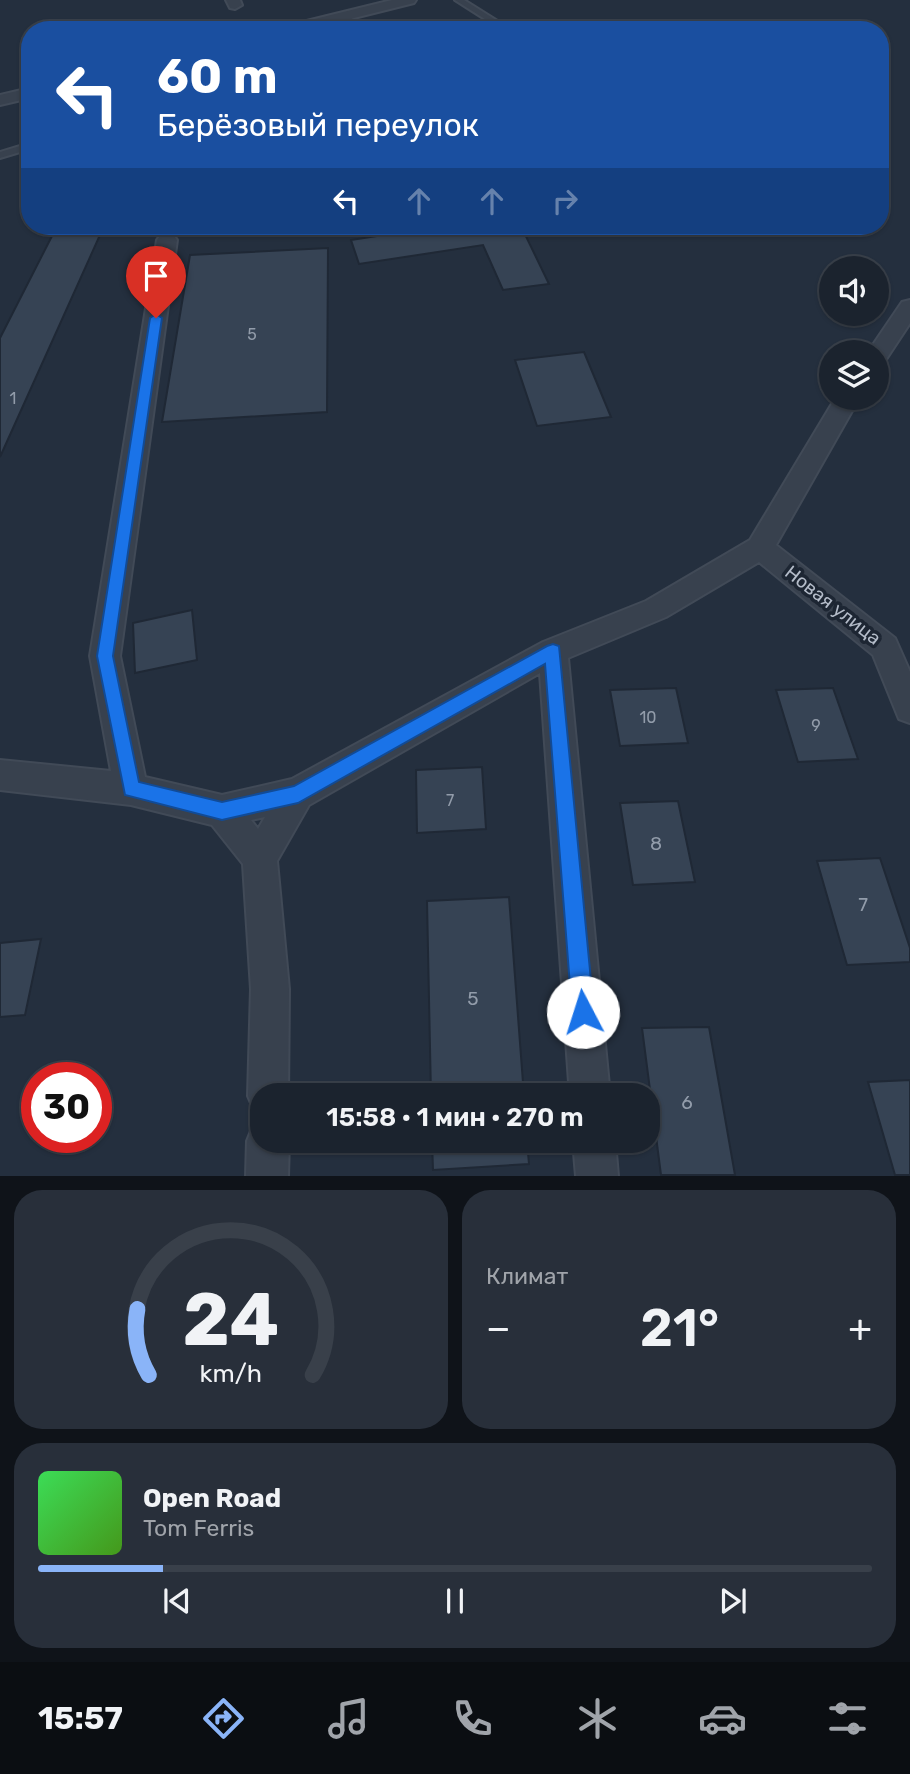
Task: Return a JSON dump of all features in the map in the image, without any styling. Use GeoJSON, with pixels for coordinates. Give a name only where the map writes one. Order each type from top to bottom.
{"type":"FeatureCollection","features":[{"type":"Feature","properties":{"kind":"street"},"geometry":{"type":"LineString","coordinates":[[323,21],[409,0]]}},
{"type":"Feature","properties":{"kind":"street"},"geometry":{"type":"LineString","coordinates":[[0,100],[21,95]]}},
{"type":"Feature","properties":{"kind":"street"},"geometry":{"type":"LineString","coordinates":[[131,789],[105,656],[167,240]]}},
{"type":"Feature","properties":{"kind":"street"},"geometry":{"type":"LineString","coordinates":[[888,340],[910,307]]}},
{"type":"Feature","properties":{"kind":"street"},"geometry":{"type":"LineString","coordinates":[[0,775],[131,789],[222,811],[298,794],[553,651],[656,609],[760,548],[840,410]]}},
{"type":"Feature","properties":{"kind":"street","name":"Новая улица"},"geometry":{"type":"LineString","coordinates":[[760,548],[885,647],[910,709]]}},
{"type":"Feature","properties":{"kind":"street"},"geometry":{"type":"LineString","coordinates":[[553,651],[589,1083]]}},
{"type":"Feature","properties":{"kind":"street"},"geometry":{"type":"LineString","coordinates":[[260,858],[298,794]]}},
{"type":"Feature","properties":{"kind":"street"},"geometry":{"type":"LineString","coordinates":[[222,811],[260,858],[270,989],[268,1083]]}},
{"type":"Feature","properties":{"kind":"street"},"geometry":{"type":"LineString","coordinates":[[267,1175],[268,1153]]}},
{"type":"Feature","properties":{"kind":"street"},"geometry":{"type":"LineString","coordinates":[[595,1153],[597,1175]]}},
{"type":"Feature","properties":{"kind":"lane"},"geometry":{"type":"LineString","coordinates":[[459,0],[493,21]]}},
{"type":"Feature","properties":{"kind":"lane"},"geometry":{"type":"LineString","coordinates":[[343,16],[350,21]]}},
{"type":"Feature","properties":{"kind":"lane"},"geometry":{"type":"LineString","coordinates":[[0,155],[21,149]]}},
{"type":"Feature","properties":{"kind":"building"},"geometry":{"type":"Polygon","coordinates":[[[52,235],[100,235],[0,457],[0,338],[52,235]]]}},
{"type":"Feature","properties":{"kind":"building"},"geometry":{"type":"Polygon","coordinates":[[[384,235],[525,235],[549,284],[503,290],[483,245],[359,264],[351,240],[384,235]]]}},
{"type":"Feature","properties":{"kind":"building"},"geometry":{"type":"Polygon","coordinates":[[[328,248],[327,412],[162,422],[190,255],[328,248]]]}},
{"type":"Feature","properties":{"kind":"building"},"geometry":{"type":"Polygon","coordinates":[[[584,352],[611,417],[537,426],[515,360],[584,352]]]}},
{"type":"Feature","properties":{"kind":"building"},"geometry":{"type":"Polygon","coordinates":[[[192,610],[197,660],[135,673],[133,623],[192,610]]]}},
{"type":"Feature","properties":{"kind":"building"},"geometry":{"type":"Polygon","coordinates":[[[676,688],[688,743],[620,746],[610,690],[676,688]]]}},
{"type":"Feature","properties":{"kind":"building"},"geometry":{"type":"Polygon","coordinates":[[[833,688],[858,759],[798,762],[776,690],[833,688]]]}},
{"type":"Feature","properties":{"kind":"building"},"geometry":{"type":"Polygon","coordinates":[[[482,767],[486,829],[417,833],[416,770],[482,767]]]}},
{"type":"Feature","properties":{"kind":"building"},"geometry":{"type":"Polygon","coordinates":[[[678,801],[695,882],[633,885],[620,803],[678,801]]]}},
{"type":"Feature","properties":{"kind":"building"},"geometry":{"type":"Polygon","coordinates":[[[880,858],[910,948],[910,962],[847,965],[817,861],[880,858]]]}},
{"type":"Feature","properties":{"kind":"building"},"geometry":{"type":"Polygon","coordinates":[[[509,897],[523,1083],[431,1083],[427,901],[509,897]]]}},
{"type":"Feature","properties":{"kind":"building"},"geometry":{"type":"Polygon","coordinates":[[[41,939],[25,1015],[0,1017],[0,943],[41,939]]]}},
{"type":"Feature","properties":{"kind":"building"},"geometry":{"type":"Polygon","coordinates":[[[709,1027],[735,1175],[661,1175],[658,1153],[660,1083],[649,1083],[642,1028],[709,1027]]]}},
{"type":"Feature","properties":{"kind":"building"},"geometry":{"type":"Polygon","coordinates":[[[910,1080],[910,1175],[895,1175],[868,1082],[910,1080]]]}},
{"type":"Feature","properties":{"kind":"building"},"geometry":{"type":"Polygon","coordinates":[[[432,1153],[528,1153],[529,1164],[433,1170],[432,1153]]]}},
{"type":"Feature","properties":{"kind":"route"},"geometry":{"type":"LineString","coordinates":[[156,318],[105,656],[131,789],[222,811],[298,794],[553,651],[583,1012]]}}]}
